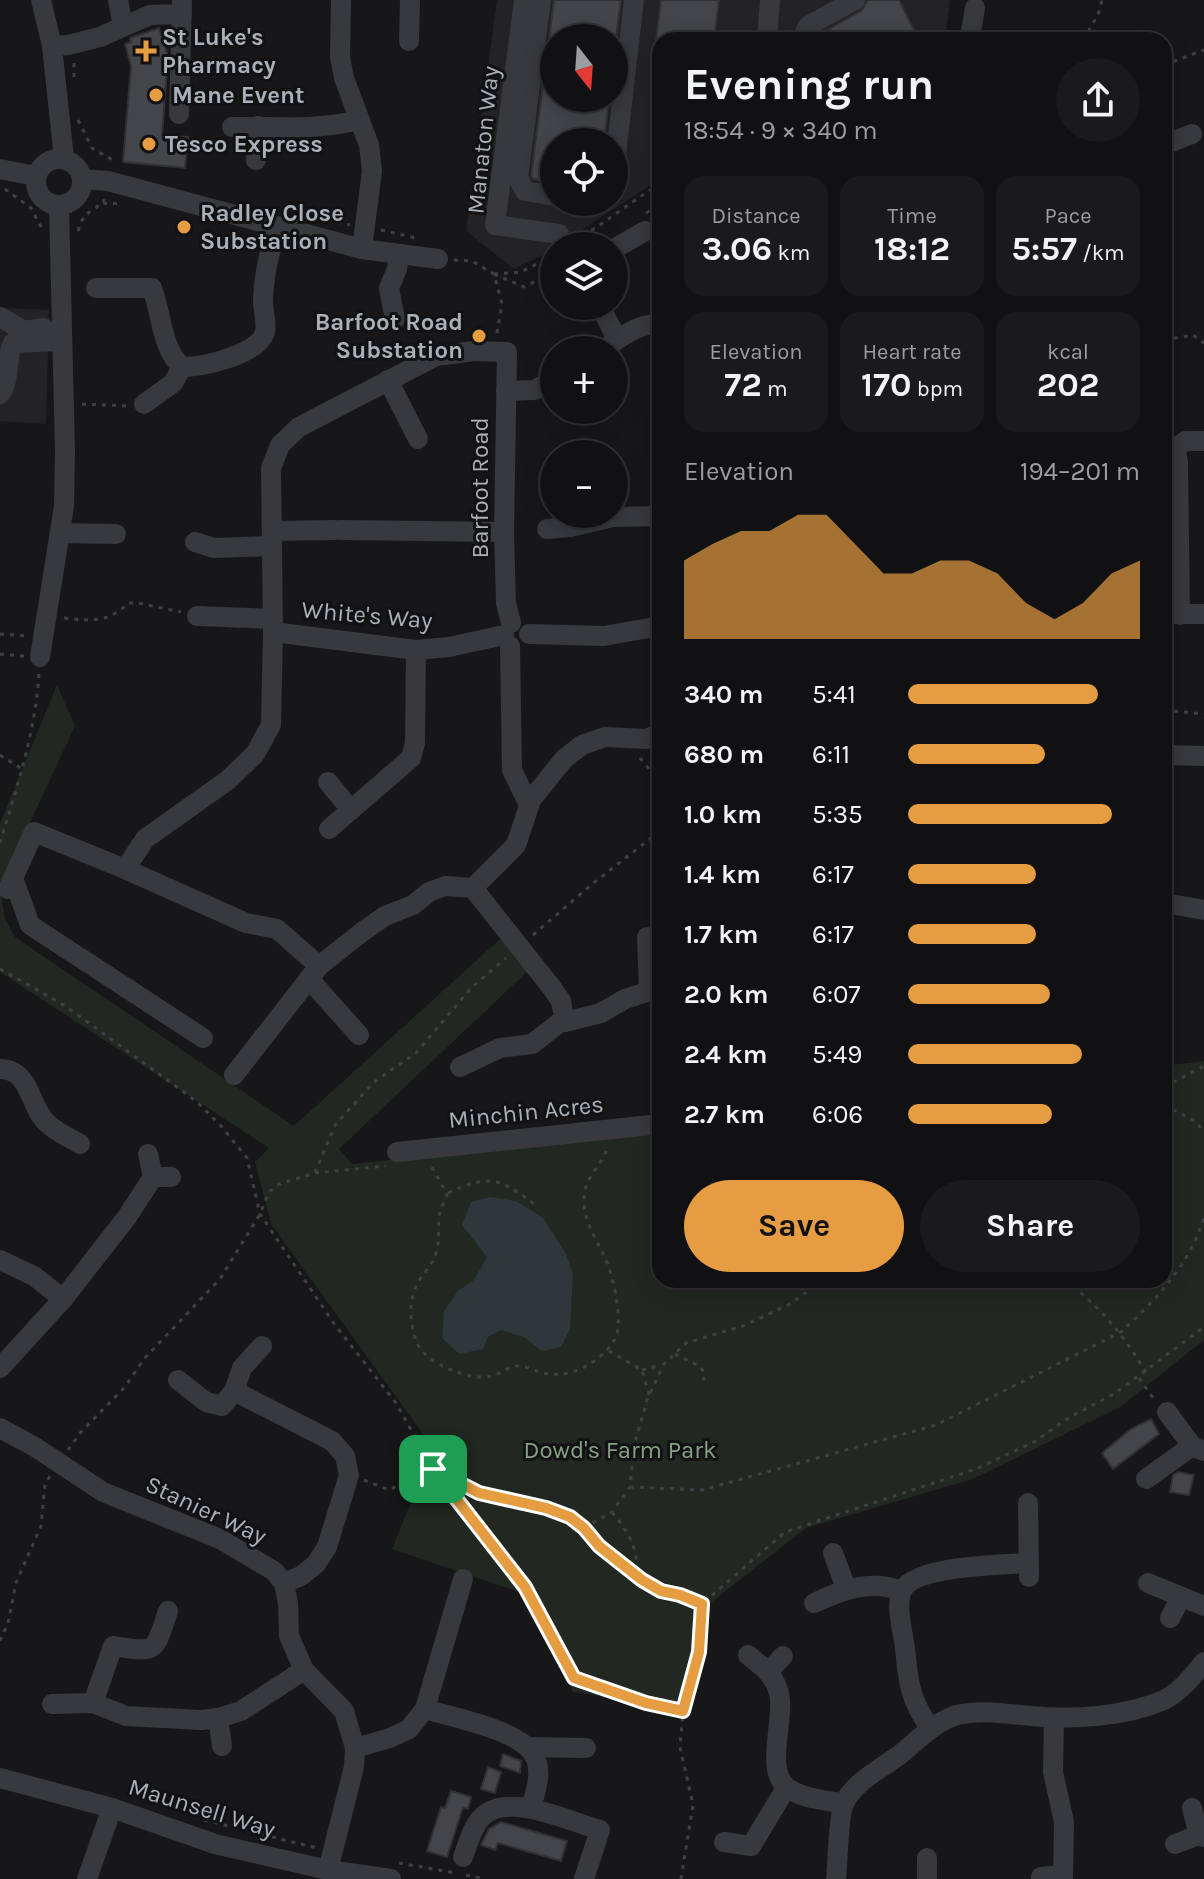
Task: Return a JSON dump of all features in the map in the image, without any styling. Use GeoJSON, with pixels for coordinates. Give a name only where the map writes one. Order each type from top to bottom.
{"type":"FeatureCollection","features":[{"type":"Feature","properties":{"kind":"street"},"geometry":{"type":"LineString","coordinates":[[41,0],[60,46],[64,159]]}},
{"type":"Feature","properties":{"kind":"street"},"geometry":{"type":"LineString","coordinates":[[118,0],[123,26]]}},
{"type":"Feature","properties":{"kind":"street"},"geometry":{"type":"LineString","coordinates":[[341,0],[340,57],[344,78],[369,145],[372,171],[362,249]]}},
{"type":"Feature","properties":{"kind":"street"},"geometry":{"type":"LineString","coordinates":[[409,41],[410,0]]}},
{"type":"Feature","properties":{"kind":"street","name":"Manaton Way"},"geometry":{"type":"LineString","coordinates":[[524,0],[495,225],[540,235]]}},
{"type":"Feature","properties":{"kind":"street"},"geometry":{"type":"LineString","coordinates":[[540,194],[525,191],[518,178],[541,0]]}},
{"type":"Feature","properties":{"kind":"street"},"geometry":{"type":"LineString","coordinates":[[619,128],[634,0]]}},
{"type":"Feature","properties":{"kind":"street"},"geometry":{"type":"LineString","coordinates":[[768,32],[770,0]]}},
{"type":"Feature","properties":{"kind":"street"},"geometry":{"type":"LineString","coordinates":[[805,32],[808,26],[855,0]]}},
{"type":"Feature","properties":{"kind":"street"},"geometry":{"type":"LineString","coordinates":[[60,46],[100,37],[150,15],[182,7],[179,114]]}},
{"type":"Feature","properties":{"kind":"street"},"geometry":{"type":"LineString","coordinates":[[971,32],[975,8]]}},
{"type":"Feature","properties":{"kind":"street"},"geometry":{"type":"LineString","coordinates":[[232,127],[258,126],[292,132],[332,133],[358,120]]}},
{"type":"Feature","properties":{"kind":"street"},"geometry":{"type":"LineString","coordinates":[[256,160],[258,126]]}},
{"type":"Feature","properties":{"kind":"street"},"geometry":{"type":"LineString","coordinates":[[1172,142],[1192,134]]}},
{"type":"Feature","properties":{"kind":"street"},"geometry":{"type":"LineString","coordinates":[[64,159],[76,167],[82,179],[76,198],[59,206],[40,197],[36,176],[44,164],[64,159]]}},
{"type":"Feature","properties":{"kind":"street"},"geometry":{"type":"LineString","coordinates":[[0,169],[36,176]]}},
{"type":"Feature","properties":{"kind":"street"},"geometry":{"type":"LineString","coordinates":[[82,179],[108,181],[362,249],[438,259]]}},
{"type":"Feature","properties":{"kind":"street"},"geometry":{"type":"LineString","coordinates":[[42,647],[64,492],[59,206]]}},
{"type":"Feature","properties":{"kind":"street"},"geometry":{"type":"LineString","coordinates":[[144,404],[173,383],[182,367],[229,358],[258,342],[265,331],[263,304],[268,252],[279,227]]}},
{"type":"Feature","properties":{"kind":"street"},"geometry":{"type":"LineString","coordinates":[[628,241],[645,231]]}},
{"type":"Feature","properties":{"kind":"street"},"geometry":{"type":"LineString","coordinates":[[395,319],[389,288],[399,255]]}},
{"type":"Feature","properties":{"kind":"street"},"geometry":{"type":"LineString","coordinates":[[96,288],[152,288],[173,359],[182,367]]}},
{"type":"Feature","properties":{"kind":"street"},"geometry":{"type":"LineString","coordinates":[[0,317],[24,331],[41,329],[60,332]]}},
{"type":"Feature","properties":{"kind":"street"},"geometry":{"type":"LineString","coordinates":[[626,336],[648,324],[652,325]]}},
{"type":"Feature","properties":{"kind":"street"},"geometry":{"type":"LineString","coordinates":[[0,394],[5,387],[9,350],[13,343],[60,332]]}},
{"type":"Feature","properties":{"kind":"street"},"geometry":{"type":"LineString","coordinates":[[125,869],[145,839],[228,780],[255,754],[271,725],[271,468],[280,445],[299,427],[436,356],[474,351],[500,352]]}},
{"type":"Feature","properties":{"kind":"street","name":"Barfoot Road"},"geometry":{"type":"LineString","coordinates":[[500,352],[506,391],[504,532],[512,770],[529,805]]}},
{"type":"Feature","properties":{"kind":"street"},"geometry":{"type":"LineString","coordinates":[[388,380],[418,439]]}},
{"type":"Feature","properties":{"kind":"street"},"geometry":{"type":"LineString","coordinates":[[506,391],[540,387]]}},
{"type":"Feature","properties":{"kind":"street"},"geometry":{"type":"LineString","coordinates":[[1172,445],[1204,441]]}},
{"type":"Feature","properties":{"kind":"street"},"geometry":{"type":"LineString","coordinates":[[1172,451],[1178,462],[1172,614],[1204,614]]}},
{"type":"Feature","properties":{"kind":"street"},"geometry":{"type":"LineString","coordinates":[[547,529],[625,516],[652,516]]}},
{"type":"Feature","properties":{"kind":"street"},"geometry":{"type":"LineString","coordinates":[[195,542],[214,548],[339,530],[504,532]]}},
{"type":"Feature","properties":{"kind":"street"},"geometry":{"type":"LineString","coordinates":[[60,533],[116,534]]}},
{"type":"Feature","properties":{"kind":"street","name":"White's Way"},"geometry":{"type":"LineString","coordinates":[[197,616],[416,650],[508,635],[524,645],[529,634],[604,636],[652,627]]}},
{"type":"Feature","properties":{"kind":"street"},"geometry":{"type":"LineString","coordinates":[[329,829],[411,758],[415,743],[416,650]]}},
{"type":"Feature","properties":{"kind":"street"},"geometry":{"type":"LineString","coordinates":[[473,888],[516,845],[529,805],[564,759],[582,745],[605,737],[652,737]]}},
{"type":"Feature","properties":{"kind":"street"},"geometry":{"type":"LineString","coordinates":[[1172,755],[1204,756]]}},
{"type":"Feature","properties":{"kind":"street"},"geometry":{"type":"LineString","coordinates":[[328,782],[351,810]]}},
{"type":"Feature","properties":{"kind":"street"},"geometry":{"type":"LineString","coordinates":[[203,1038],[30,925],[11,883],[34,832],[246,923],[277,929],[359,1035]]}},
{"type":"Feature","properties":{"kind":"street"},"geometry":{"type":"LineString","coordinates":[[234,1075],[314,973],[385,916],[413,905],[429,892],[445,886],[473,888],[561,1001],[565,1022]]}},
{"type":"Feature","properties":{"kind":"street"},"geometry":{"type":"LineString","coordinates":[[1172,904],[1204,910]]}},
{"type":"Feature","properties":{"kind":"street"},"geometry":{"type":"LineString","coordinates":[[647,937],[652,974]]}},
{"type":"Feature","properties":{"kind":"street"},"geometry":{"type":"LineString","coordinates":[[460,1067],[500,1048],[532,1044],[559,1023],[601,1013],[625,999],[652,990]]}},
{"type":"Feature","properties":{"kind":"street"},"geometry":{"type":"LineString","coordinates":[[0,1069],[34,1077],[37,1106],[46,1122],[80,1144]]}},
{"type":"Feature","properties":{"kind":"street","name":"Minchin Acres"},"geometry":{"type":"LineString","coordinates":[[397,1152],[652,1125]]}},
{"type":"Feature","properties":{"kind":"street"},"geometry":{"type":"LineString","coordinates":[[0,1368],[63,1299],[162,1177],[148,1154]]}},
{"type":"Feature","properties":{"kind":"street"},"geometry":{"type":"LineString","coordinates":[[0,1260],[34,1276],[63,1299]]}},
{"type":"Feature","properties":{"kind":"street"},"geometry":{"type":"LineString","coordinates":[[228,1399],[242,1368],[262,1346]]}},
{"type":"Feature","properties":{"kind":"street"},"geometry":{"type":"LineString","coordinates":[[178,1380],[206,1402],[228,1399],[332,1441],[345,1456],[349,1475],[327,1547],[316,1564],[301,1576],[284,1583],[289,1636],[304,1670],[344,1711],[355,1748],[354,1767],[331,1860]]}},
{"type":"Feature","properties":{"kind":"street"},"geometry":{"type":"LineString","coordinates":[[1146,1479],[1198,1449],[1167,1412]]}},
{"type":"Feature","properties":{"kind":"street","name":"Stanier Way"},"geometry":{"type":"LineString","coordinates":[[0,1428],[103,1492],[220,1539],[274,1571],[284,1583]]}},
{"type":"Feature","properties":{"kind":"street"},"geometry":{"type":"LineString","coordinates":[[930,1728],[910,1693],[900,1607],[901,1591],[913,1579],[935,1571],[1028,1570],[1028,1503]]}},
{"type":"Feature","properties":{"kind":"street"},"geometry":{"type":"LineString","coordinates":[[833,1553],[846,1588]]}},
{"type":"Feature","properties":{"kind":"street"},"geometry":{"type":"LineString","coordinates":[[355,1748],[409,1729],[425,1709],[462,1578]]}},
{"type":"Feature","properties":{"kind":"street"},"geometry":{"type":"LineString","coordinates":[[1148,1583],[1204,1606]]}},
{"type":"Feature","properties":{"kind":"street"},"geometry":{"type":"LineString","coordinates":[[814,1603],[846,1588],[887,1585],[901,1591]]}},
{"type":"Feature","properties":{"kind":"street"},"geometry":{"type":"LineString","coordinates":[[1170,1618],[1181,1597]]}},
{"type":"Feature","properties":{"kind":"street"},"geometry":{"type":"LineString","coordinates":[[93,1703],[113,1646],[144,1651],[152,1649],[158,1641],[168,1611]]}},
{"type":"Feature","properties":{"kind":"street"},"geometry":{"type":"LineString","coordinates":[[748,1655],[776,1664],[781,1705],[776,1758],[779,1775],[786,1788],[801,1795],[844,1804]]}},
{"type":"Feature","properties":{"kind":"street"},"geometry":{"type":"LineString","coordinates":[[836,1879],[844,1804],[868,1776],[930,1728],[958,1715],[985,1712],[1054,1718],[1091,1716],[1128,1709],[1165,1699],[1185,1684],[1204,1662]]}},
{"type":"Feature","properties":{"kind":"street"},"geometry":{"type":"LineString","coordinates":[[52,1704],[93,1703],[126,1716],[218,1718],[241,1711],[304,1670]]}},
{"type":"Feature","properties":{"kind":"street"},"geometry":{"type":"LineString","coordinates":[[425,1709],[507,1734],[529,1747],[536,1759],[539,1775],[531,1808]]}},
{"type":"Feature","properties":{"kind":"street"},"geometry":{"type":"LineString","coordinates":[[218,1718],[222,1746]]}},
{"type":"Feature","properties":{"kind":"street"},"geometry":{"type":"LineString","coordinates":[[1041,1877],[1063,1877],[1064,1822],[1053,1772],[1054,1718]]}},
{"type":"Feature","properties":{"kind":"street"},"geometry":{"type":"LineString","coordinates":[[529,1747],[586,1748]]}},
{"type":"Feature","properties":{"kind":"street","name":"Maunsell Way"},"geometry":{"type":"LineString","coordinates":[[0,1778],[112,1808],[215,1844],[395,1871]]}},
{"type":"Feature","properties":{"kind":"street"},"geometry":{"type":"LineString","coordinates":[[724,1842],[751,1846],[786,1788]]}},
{"type":"Feature","properties":{"kind":"street"},"geometry":{"type":"LineString","coordinates":[[463,1857],[476,1825],[488,1813],[516,1807],[531,1808],[600,1830],[584,1879]]}},
{"type":"Feature","properties":{"kind":"street"},"geometry":{"type":"LineString","coordinates":[[87,1879],[112,1808]]}},
{"type":"Feature","properties":{"kind":"street"},"geometry":{"type":"LineString","coordinates":[[1175,1844],[1201,1836],[1192,1808]]}},
{"type":"Feature","properties":{"kind":"street"},"geometry":{"type":"LineString","coordinates":[[927,1858],[927,1879]]}},
{"type":"Feature","properties":{"kind":"path"},"geometry":{"type":"LineString","coordinates":[[1088,32],[1098,15],[1102,0]]}},
{"type":"Feature","properties":{"kind":"path"},"geometry":{"type":"LineString","coordinates":[[60,46],[75,67],[72,84]]}},
{"type":"Feature","properties":{"kind":"path"},"geometry":{"type":"LineString","coordinates":[[1172,62],[1204,50]]}},
{"type":"Feature","properties":{"kind":"path"},"geometry":{"type":"LineString","coordinates":[[0,186],[31,208],[47,240],[74,238],[88,210],[103,203],[114,161],[92,148],[78,117]]}},
{"type":"Feature","properties":{"kind":"path"},"geometry":{"type":"LineString","coordinates":[[577,232],[652,188]]}},
{"type":"Feature","properties":{"kind":"path"},"geometry":{"type":"LineString","coordinates":[[438,259],[472,261],[524,287],[540,279]]}},
{"type":"Feature","properties":{"kind":"path"},"geometry":{"type":"LineString","coordinates":[[494,274],[521,272],[540,262]]}},
{"type":"Feature","properties":{"kind":"path"},"geometry":{"type":"LineString","coordinates":[[494,274],[502,304],[500,352]]}},
{"type":"Feature","properties":{"kind":"path"},"geometry":{"type":"LineString","coordinates":[[1172,339],[1193,335],[1204,343]]}},
{"type":"Feature","properties":{"kind":"path"},"geometry":{"type":"LineString","coordinates":[[63,407],[76,403],[105,407],[144,404]]}},
{"type":"Feature","properties":{"kind":"path"},"geometry":{"type":"LineString","coordinates":[[47,616],[102,621],[118,614],[128,603],[138,603],[197,616]]}},
{"type":"Feature","properties":{"kind":"path"},"geometry":{"type":"LineString","coordinates":[[0,634],[42,647]]}},
{"type":"Feature","properties":{"kind":"path"},"geometry":{"type":"LineString","coordinates":[[0,654],[42,647]]}},
{"type":"Feature","properties":{"kind":"path"},"geometry":{"type":"LineString","coordinates":[[0,843],[22,769],[38,693],[42,647]]}},
{"type":"Feature","properties":{"kind":"path"},"geometry":{"type":"LineString","coordinates":[[1172,711],[1204,714]]}},
{"type":"Feature","properties":{"kind":"path"},"geometry":{"type":"LineString","coordinates":[[640,748],[640,759],[652,773]]}},
{"type":"Feature","properties":{"kind":"path"},"geometry":{"type":"LineString","coordinates":[[0,755],[22,769]]}},
{"type":"Feature","properties":{"kind":"path"},"geometry":{"type":"LineString","coordinates":[[0,1641],[8,1623],[16,1583],[41,1526],[45,1484],[81,1432],[124,1388],[144,1359],[220,1279],[260,1214],[269,1192],[279,1184],[315,1173],[335,1125],[374,1082],[416,1053],[471,988],[652,837]]}},
{"type":"Feature","properties":{"kind":"path"},"geometry":{"type":"LineString","coordinates":[[0,969],[64,1005],[196,1101],[247,1158],[260,1214],[335,1325],[396,1403],[433,1469],[525,1587],[574,1678],[646,1703],[683,1711]]}},
{"type":"Feature","properties":{"kind":"path"},"geometry":{"type":"LineString","coordinates":[[1172,1083],[1204,1066]]}},
{"type":"Feature","properties":{"kind":"path"},"geometry":{"type":"LineString","coordinates":[[1172,1109],[1193,1120],[1204,1131]]}},
{"type":"Feature","properties":{"kind":"path"},"geometry":{"type":"LineString","coordinates":[[538,1207],[519,1192],[497,1182],[473,1181],[447,1194],[439,1216],[440,1240],[434,1259],[416,1285],[410,1315],[418,1347],[441,1365],[464,1376],[489,1377],[517,1365],[548,1374],[574,1373],[607,1351],[617,1335],[613,1283],[605,1257],[590,1231],[583,1203],[585,1185],[591,1173],[604,1160],[608,1146]]}},
{"type":"Feature","properties":{"kind":"path"},"geometry":{"type":"LineString","coordinates":[[428,1162],[447,1194]]}},
{"type":"Feature","properties":{"kind":"path"},"geometry":{"type":"LineString","coordinates":[[1172,1276],[1193,1245],[1204,1217]]}},
{"type":"Feature","properties":{"kind":"path"},"geometry":{"type":"LineString","coordinates":[[584,1528],[612,1512],[630,1487],[634,1446],[649,1395],[664,1364],[686,1343],[743,1326],[790,1304],[812,1288]]}},
{"type":"Feature","properties":{"kind":"path"},"geometry":{"type":"LineString","coordinates":[[1075,1288],[1121,1332],[1146,1372]]}},
{"type":"Feature","properties":{"kind":"path"},"geometry":{"type":"LineString","coordinates":[[630,1487],[702,1490],[936,1425],[1121,1332],[1147,1309],[1164,1288]]}},
{"type":"Feature","properties":{"kind":"path"},"geometry":{"type":"LineString","coordinates":[[681,1879],[693,1805],[680,1747],[683,1711],[699,1652],[702,1604],[785,1532],[976,1469],[1034,1442],[1146,1372],[1204,1327]]}},
{"type":"Feature","properties":{"kind":"path"},"geometry":{"type":"LineString","coordinates":[[607,1351],[642,1370],[664,1364]]}},
{"type":"Feature","properties":{"kind":"path"},"geometry":{"type":"LineString","coordinates":[[675,1354],[701,1367],[705,1376],[700,1386]]}},
{"type":"Feature","properties":{"kind":"path"},"geometry":{"type":"LineString","coordinates":[[642,1370],[649,1395]]}},
{"type":"Feature","properties":{"kind":"path"},"geometry":{"type":"LineString","coordinates":[[1138,1377],[1147,1392],[1167,1412]]}},
{"type":"Feature","properties":{"kind":"path"},"geometry":{"type":"LineString","coordinates":[[349,1475],[389,1490],[433,1469]]}},
{"type":"Feature","properties":{"kind":"path"},"geometry":{"type":"LineString","coordinates":[[433,1469],[479,1493],[546,1508],[570,1517],[636,1576],[661,1591],[702,1604]]}},
{"type":"Feature","properties":{"kind":"path"},"geometry":{"type":"LineString","coordinates":[[612,1512],[624,1527],[635,1551],[638,1563],[636,1576]]}},
{"type":"Feature","properties":{"kind":"path"},"geometry":{"type":"LineString","coordinates":[[193,1817],[331,1860]]}},
{"type":"Feature","properties":{"kind":"path"},"geometry":{"type":"LineString","coordinates":[[395,1871],[485,1879]]}},
{"type":"Feature","properties":{"kind":"shaded area"},"geometry":{"type":"Polygon","coordinates":[[[497,0],[950,0],[946,32],[652,32],[652,184],[628,200],[628,128],[540,128],[540,216],[603,216],[578,232],[540,232],[540,256],[514,269],[466,231],[497,0]]]}},
{"type":"Feature","properties":{"kind":"shaded area"},"geometry":{"type":"Polygon","coordinates":[[[0,308],[49,310],[46,424],[0,421],[0,308]]]}},
{"type":"Feature","properties":{"kind":"shaded area"},"geometry":{"type":"Polygon","coordinates":[[[490,1197],[516,1201],[543,1218],[566,1254],[573,1275],[570,1329],[561,1347],[542,1351],[524,1337],[501,1330],[488,1337],[483,1349],[459,1354],[442,1338],[444,1311],[458,1291],[474,1280],[487,1257],[462,1225],[471,1202],[490,1197]]]}},
{"type":"Feature","properties":{"kind":"green space","name":"Dowd's Farm Park"},"geometry":{"type":"Polygon","coordinates":[[[57,685],[75,726],[6,874],[2,901],[5,919],[15,937],[294,1126],[500,939],[528,971],[339,1149],[352,1164],[652,1132],[652,1288],[1172,1288],[1172,1065],[1204,1061],[1204,1340],[1120,1407],[973,1479],[806,1528],[709,1604],[688,1714],[646,1703],[573,1692],[519,1592],[392,1549],[433,1448],[271,1224],[255,1162],[269,1148],[0,972],[0,823],[57,685]]]}},
{"type":"Feature","properties":{"kind":"building"},"geometry":{"type":"Polygon","coordinates":[[[554,0],[621,0],[618,24],[551,24],[554,0]]]}},
{"type":"Feature","properties":{"kind":"building"},"geometry":{"type":"Polygon","coordinates":[[[661,0],[719,0],[715,32],[657,32],[661,0]]]}},
{"type":"Feature","properties":{"kind":"building"},"geometry":{"type":"Polygon","coordinates":[[[868,0],[899,0],[915,32],[823,32],[861,11],[868,0]]]}},
{"type":"Feature","properties":{"kind":"building"},"geometry":{"type":"Polygon","coordinates":[[[159,28],[168,56],[162,135],[188,137],[185,168],[123,162],[131,66],[125,44],[131,42],[130,38],[159,28]]]}},
{"type":"Feature","properties":{"kind":"building"},"geometry":{"type":"Polygon","coordinates":[[[540,107],[540,112],[607,112],[606,128],[540,128],[540,180],[531,176],[540,107]]]}},
{"type":"Feature","properties":{"kind":"building"},"geometry":{"type":"Polygon","coordinates":[[[1151,1419],[1159,1434],[1113,1469],[1102,1453],[1131,1429],[1151,1419]]]}},
{"type":"Feature","properties":{"kind":"building"},"geometry":{"type":"Polygon","coordinates":[[[1178,1472],[1194,1475],[1189,1495],[1170,1492],[1173,1475],[1178,1472]]]}},
{"type":"Feature","properties":{"kind":"building"},"geometry":{"type":"Polygon","coordinates":[[[503,1754],[521,1761],[520,1773],[500,1766],[503,1754]]]}},
{"type":"Feature","properties":{"kind":"building"},"geometry":{"type":"Polygon","coordinates":[[[488,1767],[501,1772],[495,1793],[481,1789],[488,1767]]]}},
{"type":"Feature","properties":{"kind":"building"},"geometry":{"type":"Polygon","coordinates":[[[451,1791],[471,1797],[468,1809],[463,1807],[447,1857],[427,1851],[441,1807],[445,1808],[451,1791]]]}},
{"type":"Feature","properties":{"kind":"building"},"geometry":{"type":"Polygon","coordinates":[[[501,1822],[567,1841],[561,1861],[498,1843],[495,1850],[481,1845],[489,1829],[501,1822]]]}},
{"type":"Feature","properties":{"kind":"place","name":"St Luke's Pharmacy"},"geometry":{"type":"Point","coordinates":[146,51]}},
{"type":"Feature","properties":{"kind":"place","name":"Mane Event"},"geometry":{"type":"Point","coordinates":[156,95]}},
{"type":"Feature","properties":{"kind":"place","name":"Tesco Express"},"geometry":{"type":"Point","coordinates":[149,144]}},
{"type":"Feature","properties":{"kind":"place","name":"Radley Close Substation"},"geometry":{"type":"Point","coordinates":[184,227]}},
{"type":"Feature","properties":{"kind":"place","name":"Barfoot Road Substation"},"geometry":{"type":"Point","coordinates":[479,336]}},
{"type":"Feature","properties":{"kind":"route"},"geometry":{"type":"LineString","coordinates":[[433,1469],[479,1493],[546,1508],[570,1517],[599,1546],[642,1580],[661,1591],[702,1604],[699,1652],[683,1711],[646,1703],[574,1678],[525,1587],[433,1469]]}}]}
